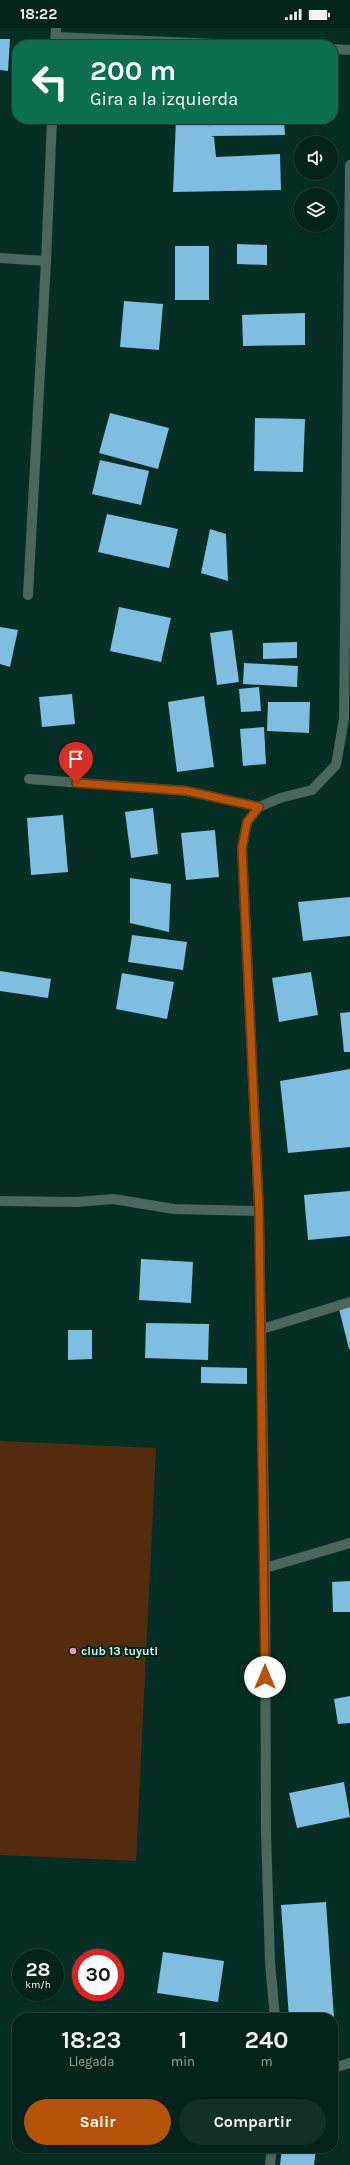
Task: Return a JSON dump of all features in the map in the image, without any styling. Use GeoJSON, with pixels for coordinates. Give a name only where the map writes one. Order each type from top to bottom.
{"type":"FeatureCollection","features":[{"type":"Feature","properties":{"kind":"street"},"geometry":{"type":"LineString","coordinates":[[56,37],[125,40]]}},
{"type":"Feature","properties":{"kind":"street"},"geometry":{"type":"LineString","coordinates":[[338,49],[350,50]]}},
{"type":"Feature","properties":{"kind":"street"},"geometry":{"type":"LineString","coordinates":[[28,595],[52,124]]}},
{"type":"Feature","properties":{"kind":"street"},"geometry":{"type":"LineString","coordinates":[[275,2013],[270,1962],[266,1832],[265,1568],[259,1211],[242,848],[247,822],[259,807],[280,798],[312,790],[336,765],[344,719],[350,165]]}},
{"type":"Feature","properties":{"kind":"street"},"geometry":{"type":"LineString","coordinates":[[0,258],[46,261]]}},
{"type":"Feature","properties":{"kind":"street"},"geometry":{"type":"LineString","coordinates":[[29,779],[187,791],[259,807]]}},
{"type":"Feature","properties":{"kind":"street"},"geometry":{"type":"LineString","coordinates":[[0,1201],[77,1202],[112,1198],[174,1209],[259,1211]]}},
{"type":"Feature","properties":{"kind":"street"},"geometry":{"type":"LineString","coordinates":[[262,1329],[350,1302]]}},
{"type":"Feature","properties":{"kind":"street"},"geometry":{"type":"LineString","coordinates":[[265,1568],[350,1544]]}},
{"type":"Feature","properties":{"kind":"street"},"geometry":{"type":"LineString","coordinates":[[338,2067],[350,2064]]}},
{"type":"Feature","properties":{"kind":"street"},"geometry":{"type":"LineString","coordinates":[[270,2165],[271,2153]]}},
{"type":"Feature","properties":{"kind":"shaded area","name":"club 13 tuyuti"},"geometry":{"type":"Polygon","coordinates":[[[0,1441],[156,1448],[136,1861],[0,1855],[0,1441]]]}},
{"type":"Feature","properties":{"kind":"building"},"geometry":{"type":"Polygon","coordinates":[[[0,39],[10,39],[8,71],[0,70],[0,39]]]}},
{"type":"Feature","properties":{"kind":"building"},"geometry":{"type":"Polygon","coordinates":[[[176,124],[210,124],[210,127],[210,124],[284,124],[285,135],[211,136],[214,137],[216,157],[280,154],[281,190],[173,192],[176,124]]]}},
{"type":"Feature","properties":{"kind":"building"},"geometry":{"type":"Polygon","coordinates":[[[237,244],[267,245],[267,265],[237,264],[237,244]]]}},
{"type":"Feature","properties":{"kind":"building"},"geometry":{"type":"Polygon","coordinates":[[[175,246],[209,246],[209,300],[175,300],[175,246]]]}},
{"type":"Feature","properties":{"kind":"building"},"geometry":{"type":"Polygon","coordinates":[[[124,301],[163,304],[159,350],[120,347],[124,301]]]}},
{"type":"Feature","properties":{"kind":"building"},"geometry":{"type":"Polygon","coordinates":[[[305,313],[305,345],[243,346],[242,315],[305,313]]]}},
{"type":"Feature","properties":{"kind":"building"},"geometry":{"type":"Polygon","coordinates":[[[110,413],[169,428],[158,469],[99,453],[110,413]]]}},
{"type":"Feature","properties":{"kind":"building"},"geometry":{"type":"Polygon","coordinates":[[[255,418],[305,419],[303,472],[254,471],[255,418]]]}},
{"type":"Feature","properties":{"kind":"building"},"geometry":{"type":"Polygon","coordinates":[[[100,460],[149,471],[141,505],[92,494],[100,460]]]}},
{"type":"Feature","properties":{"kind":"building"},"geometry":{"type":"Polygon","coordinates":[[[107,514],[178,529],[169,568],[98,552],[107,514]]]}},
{"type":"Feature","properties":{"kind":"building"},"geometry":{"type":"Polygon","coordinates":[[[210,529],[226,534],[228,581],[201,573],[210,529]]]}},
{"type":"Feature","properties":{"kind":"building"},"geometry":{"type":"Polygon","coordinates":[[[119,607],[171,618],[161,662],[110,651],[119,607]]]}},
{"type":"Feature","properties":{"kind":"building"},"geometry":{"type":"Polygon","coordinates":[[[0,627],[18,630],[10,667],[0,664],[0,627]]]}},
{"type":"Feature","properties":{"kind":"building"},"geometry":{"type":"Polygon","coordinates":[[[232,630],[239,682],[217,685],[210,633],[232,630]]]}},
{"type":"Feature","properties":{"kind":"building"},"geometry":{"type":"Polygon","coordinates":[[[297,642],[297,658],[263,659],[263,643],[297,642]]]}},
{"type":"Feature","properties":{"kind":"building"},"geometry":{"type":"Polygon","coordinates":[[[244,663],[298,666],[297,687],[243,684],[244,663]]]}},
{"type":"Feature","properties":{"kind":"building"},"geometry":{"type":"Polygon","coordinates":[[[259,687],[261,711],[241,712],[239,689],[259,687]]]}},
{"type":"Feature","properties":{"kind":"building"},"geometry":{"type":"Polygon","coordinates":[[[72,694],[75,724],[42,727],[39,697],[72,694]]]}},
{"type":"Feature","properties":{"kind":"building"},"geometry":{"type":"Polygon","coordinates":[[[204,696],[214,767],[177,772],[168,702],[204,696]]]}},
{"type":"Feature","properties":{"kind":"building"},"geometry":{"type":"Polygon","coordinates":[[[268,702],[310,702],[309,733],[267,731],[268,702]]]}},
{"type":"Feature","properties":{"kind":"building"},"geometry":{"type":"Polygon","coordinates":[[[264,727],[266,764],[243,766],[240,729],[264,727]]]}},
{"type":"Feature","properties":{"kind":"building"},"geometry":{"type":"Polygon","coordinates":[[[153,808],[158,854],[131,858],[125,812],[153,808]]]}},
{"type":"Feature","properties":{"kind":"building"},"geometry":{"type":"Polygon","coordinates":[[[63,815],[68,872],[31,875],[27,818],[63,815]]]}},
{"type":"Feature","properties":{"kind":"building"},"geometry":{"type":"Polygon","coordinates":[[[215,830],[219,877],[186,880],[181,833],[215,830]]]}},
{"type":"Feature","properties":{"kind":"building"},"geometry":{"type":"Polygon","coordinates":[[[130,878],[171,884],[169,932],[130,923],[130,878]]]}},
{"type":"Feature","properties":{"kind":"building"},"geometry":{"type":"Polygon","coordinates":[[[350,897],[350,936],[303,941],[298,902],[350,897]]]}},
{"type":"Feature","properties":{"kind":"building"},"geometry":{"type":"Polygon","coordinates":[[[132,935],[187,942],[183,970],[128,962],[132,935]]]}},
{"type":"Feature","properties":{"kind":"building"},"geometry":{"type":"Polygon","coordinates":[[[0,971],[51,979],[48,998],[0,991],[0,971]]]}},
{"type":"Feature","properties":{"kind":"building"},"geometry":{"type":"Polygon","coordinates":[[[311,972],[318,1015],[279,1022],[272,978],[311,972]]]}},
{"type":"Feature","properties":{"kind":"building"},"geometry":{"type":"Polygon","coordinates":[[[122,973],[174,982],[167,1019],[116,1009],[122,973]]]}},
{"type":"Feature","properties":{"kind":"building"},"geometry":{"type":"Polygon","coordinates":[[[350,1012],[350,1052],[344,1052],[340,1013],[350,1012]]]}},
{"type":"Feature","properties":{"kind":"building"},"geometry":{"type":"Polygon","coordinates":[[[350,1069],[350,1147],[288,1153],[280,1081],[350,1069]]]}},
{"type":"Feature","properties":{"kind":"building"},"geometry":{"type":"Polygon","coordinates":[[[350,1191],[350,1236],[308,1240],[304,1195],[350,1191]]]}},
{"type":"Feature","properties":{"kind":"building"},"geometry":{"type":"Polygon","coordinates":[[[141,1259],[193,1262],[191,1303],[139,1300],[141,1259]]]}},
{"type":"Feature","properties":{"kind":"building"},"geometry":{"type":"Polygon","coordinates":[[[350,1306],[350,1349],[349,1349],[339,1309],[350,1306]]]}},
{"type":"Feature","properties":{"kind":"building"},"geometry":{"type":"Polygon","coordinates":[[[146,1323],[209,1324],[208,1360],[145,1358],[146,1323]]]}},
{"type":"Feature","properties":{"kind":"building"},"geometry":{"type":"Polygon","coordinates":[[[68,1330],[92,1330],[92,1359],[68,1360],[68,1330]]]}},
{"type":"Feature","properties":{"kind":"building"},"geometry":{"type":"Polygon","coordinates":[[[201,1367],[247,1368],[247,1384],[201,1383],[201,1367]]]}},
{"type":"Feature","properties":{"kind":"building"},"geometry":{"type":"Polygon","coordinates":[[[350,1581],[350,1612],[333,1612],[332,1582],[350,1581]]]}},
{"type":"Feature","properties":{"kind":"building"},"geometry":{"type":"Polygon","coordinates":[[[350,1696],[350,1723],[338,1724],[334,1699],[350,1696]]]}},
{"type":"Feature","properties":{"kind":"building"},"geometry":{"type":"Polygon","coordinates":[[[344,1782],[350,1817],[297,1828],[289,1793],[344,1782]]]}},
{"type":"Feature","properties":{"kind":"building"},"geometry":{"type":"Polygon","coordinates":[[[326,1902],[334,2013],[289,2013],[281,1905],[326,1902]]]}},
{"type":"Feature","properties":{"kind":"building"},"geometry":{"type":"Polygon","coordinates":[[[163,1952],[224,1961],[218,2002],[157,1993],[163,1952]]]}},
{"type":"Feature","properties":{"kind":"building"},"geometry":{"type":"Polygon","coordinates":[[[281,2153],[315,2153],[314,2165],[280,2165],[281,2153]]]}},
{"type":"Feature","properties":{"kind":"place","name":"club 13 tuyuti"},"geometry":{"type":"Point","coordinates":[73,1651]}},
{"type":"Feature","properties":{"kind":"route"},"geometry":{"type":"LineString","coordinates":[[76,783],[187,791],[259,807],[247,822],[242,848],[259,1211],[262,1329],[265,1677]]}}]}
